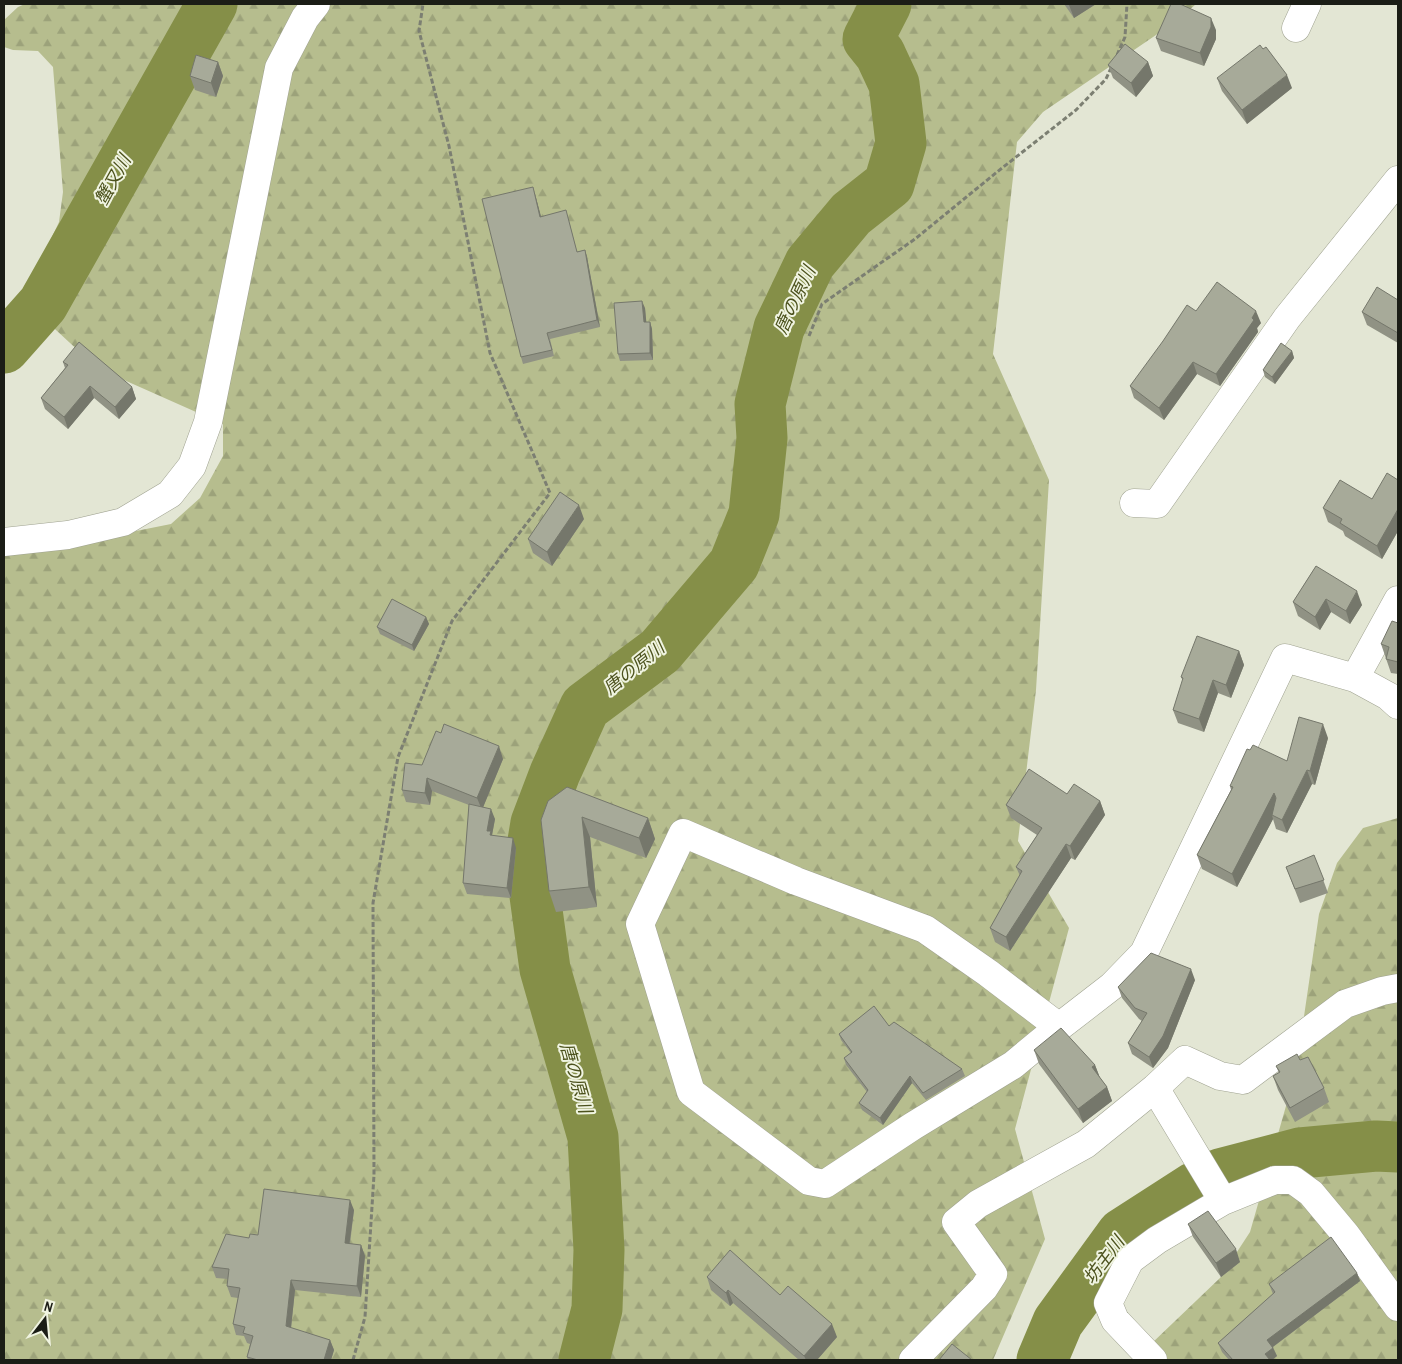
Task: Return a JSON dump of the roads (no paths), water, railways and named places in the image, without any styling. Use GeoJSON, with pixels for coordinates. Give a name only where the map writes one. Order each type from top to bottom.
{"type":"FeatureCollection","features":[{"type":"Feature","properties":{"kind":"street"},"geometry":{"type":"LineString","coordinates":[[4,542],[68,535],[123,522],[170,494],[192,466],[208,422],[279,68],[305,18],[316,4]]}},
{"type":"Feature","properties":{"kind":"street"},"geometry":{"type":"LineString","coordinates":[[1134,503],[1157,504],[1287,318],[1398,180]]}},
{"type":"Feature","properties":{"kind":"street"},"geometry":{"type":"LineString","coordinates":[[1355,678],[1398,600]]}},
{"type":"Feature","properties":{"kind":"street"},"geometry":{"type":"LineString","coordinates":[[1059,1027],[988,973],[925,929],[796,880],[683,833],[640,924],[691,1092],[809,1181],[825,1184],[913,1126],[1013,1065],[1112,986],[1144,953],[1285,658],[1355,678],[1388,696],[1398,705]]}},
{"type":"Feature","properties":{"kind":"street"},"geometry":{"type":"LineString","coordinates":[[913,1360],[984,1288],[993,1274],[956,1222],[978,1204],[1086,1144],[1155,1088],[1185,1060],[1220,1076],[1243,1080],[1345,1004],[1382,991],[1398,988]]}},
{"type":"Feature","properties":{"kind":"street"},"geometry":{"type":"LineString","coordinates":[[1155,1088],[1224,1201]]}},
{"type":"Feature","properties":{"kind":"street"},"geometry":{"type":"LineString","coordinates":[[1154,1360],[1115,1320],[1108,1303],[1130,1260],[1157,1240],[1224,1201],[1275,1180],[1293,1180],[1311,1193],[1346,1235],[1398,1307]]}},
{"type":"Feature","properties":{"kind":"waterway","name":"蟹又川"},"geometry":{"type":"LineString","coordinates":[[4,348],[43,304],[212,4]]}},
{"type":"Feature","properties":{"kind":"waterway","name":"唐の原川"},"geometry":{"type":"LineString","coordinates":[[584,1360],[597,1309],[599,1250],[593,1137],[545,969],[530,859],[536,823],[555,773],[585,707],[660,651],[734,564],[754,514],[762,438],[760,404],[779,328],[810,263],[851,214],[889,184],[901,143],[894,84],[880,54],[868,39],[886,4]]}},
{"type":"Feature","properties":{"kind":"waterway","name":"坊主川"},"geometry":{"type":"LineString","coordinates":[[1220,1174],[1300,1153],[1376,1146],[1398,1147]]}},
{"type":"Feature","properties":{"kind":"waterway","name":"坊主川"},"geometry":{"type":"LineString","coordinates":[[1042,1360],[1058,1322],[1122,1234],[1195,1187]]}}]}
